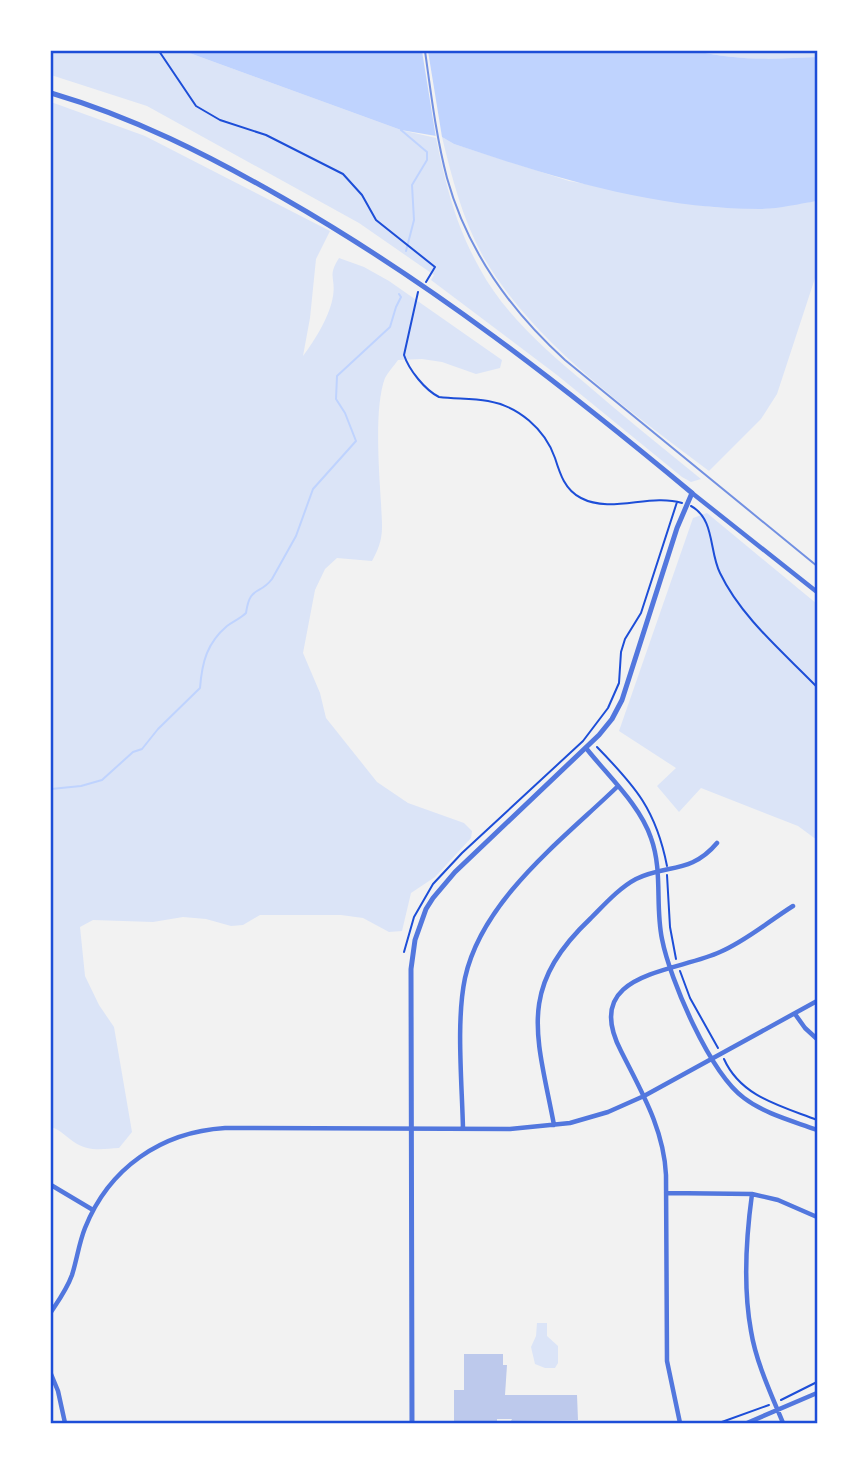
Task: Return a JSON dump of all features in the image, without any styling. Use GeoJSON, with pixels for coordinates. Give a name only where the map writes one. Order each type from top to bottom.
{"type":"FeatureCollection","features":[{"type":"Feature","properties":{"kind":"street"},"geometry":{"type":"LineString","coordinates":[[51,93],[144,125],[209,157],[320,219],[424,286],[478,323],[593,411],[817,592]]}},
{"type":"Feature","properties":{"kind":"street"},"geometry":{"type":"LineString","coordinates":[[412,1423],[411,969],[415,940],[426,909],[455,872],[607,726],[622,700],[677,528],[692,493]]}},
{"type":"Feature","properties":{"kind":"street"},"geometry":{"type":"LineString","coordinates":[[586,748],[646,824],[658,873],[661,937],[683,1000],[712,1057],[727,1081],[744,1098],[766,1110],[817,1130]]}},
{"type":"Feature","properties":{"kind":"street"},"geometry":{"type":"LineString","coordinates":[[463,1129],[461,1008],[470,961],[483,930],[518,882],[617,787]]}},
{"type":"Feature","properties":{"kind":"street"},"geometry":{"type":"LineString","coordinates":[[554,1125],[537,1029],[540,995],[548,971],[559,951],[608,901],[636,879],[686,866],[707,855],[717,843]]}},
{"type":"Feature","properties":{"kind":"street"},"geometry":{"type":"LineString","coordinates":[[680,1423],[673,1400],[667,1361],[666,1193],[663,1146],[654,1117],[615,1040],[611,1025],[612,1009],[618,995],[629,984],[643,976],[720,953],[793,906]]}},
{"type":"Feature","properties":{"kind":"street"},"geometry":{"type":"LineString","coordinates":[[51,1312],[64,1294],[93,1210],[113,1182],[139,1157],[165,1141],[194,1132],[225,1128],[463,1129],[554,1125],[608,1112],[644,1096],[817,1001]]}},
{"type":"Feature","properties":{"kind":"street"},"geometry":{"type":"LineString","coordinates":[[795,1014],[817,1039]]}},
{"type":"Feature","properties":{"kind":"street"},"geometry":{"type":"LineString","coordinates":[[51,1185],[93,1210]]}},
{"type":"Feature","properties":{"kind":"street"},"geometry":{"type":"LineString","coordinates":[[666,1193],[752,1194],[785,1202],[817,1217]]}},
{"type":"Feature","properties":{"kind":"street"},"geometry":{"type":"LineString","coordinates":[[752,1194],[747,1231],[748,1315],[755,1350],[783,1423]]}},
{"type":"Feature","properties":{"kind":"street"},"geometry":{"type":"LineString","coordinates":[[51,1374],[65,1423]]}},
{"type":"Feature","properties":{"kind":"street"},"geometry":{"type":"LineString","coordinates":[[747,1423],[778,1412],[817,1393]]}},
{"type":"Feature","properties":{"kind":"path"},"geometry":{"type":"LineString","coordinates":[[159,51],[196,106],[220,120],[266,135],[343,174],[362,195],[376,220],[435,267],[416,299],[404,355],[407,363],[432,394],[439,397],[490,401],[516,411],[540,431],[553,453],[562,479],[576,496],[585,500],[596,503],[679,502],[642,613],[625,639],[621,652],[619,683],[608,708],[583,741],[462,853],[433,884],[414,917],[404,952]]}},
{"type":"Feature","properties":{"kind":"path"},"geometry":{"type":"LineString","coordinates":[[691,506],[703,516],[718,569],[732,597],[817,687]]}},
{"type":"Feature","properties":{"kind":"path"},"geometry":{"type":"LineString","coordinates":[[595,746],[643,797],[660,834],[667,867]]}},
{"type":"Feature","properties":{"kind":"path"},"geometry":{"type":"LineString","coordinates":[[667,875],[670,928],[677,961]]}},
{"type":"Feature","properties":{"kind":"path"},"geometry":{"type":"LineString","coordinates":[[679,968],[690,998],[719,1049]]}},
{"type":"Feature","properties":{"kind":"path"},"geometry":{"type":"LineString","coordinates":[[722,1056],[732,1073],[754,1094],[817,1120]]}},
{"type":"Feature","properties":{"kind":"path"},"geometry":{"type":"LineString","coordinates":[[778,1402],[817,1382]]}},
{"type":"Feature","properties":{"kind":"path"},"geometry":{"type":"LineString","coordinates":[[719,1423],[771,1405]]}},
{"type":"Feature","properties":{"kind":"shaded area"},"geometry":{"type":"Polygon","coordinates":[[[51,51],[184,51],[401,130],[436,138],[448,189],[464,237],[501,302],[556,358],[701,479],[691,482],[682,477],[557,375],[431,280],[434,275],[359,223],[147,106],[51,75],[51,51]]]}},
{"type":"Feature","properties":{"kind":"shaded area"},"geometry":{"type":"Polygon","coordinates":[[[697,51],[817,51],[817,57],[742,58],[697,51]]]}},
{"type":"Feature","properties":{"kind":"shaded area"},"geometry":{"type":"Polygon","coordinates":[[[51,102],[145,136],[330,231],[316,259],[303,356],[329,312],[334,290],[333,273],[339,258],[364,267],[389,281],[502,360],[500,368],[476,374],[442,362],[398,360],[385,378],[378,422],[382,526],[379,546],[372,561],[337,558],[325,569],[315,590],[303,653],[320,693],[326,718],[377,782],[408,803],[464,823],[472,831],[471,838],[435,877],[411,893],[402,931],[389,932],[363,918],[341,915],[260,915],[243,925],[231,926],[206,919],[183,917],[153,922],[93,920],[80,927],[85,976],[99,1005],[114,1027],[132,1132],[119,1148],[107,1149],[85,1147],[51,1127],[51,102]]]}},
{"type":"Feature","properties":{"kind":"shaded area"},"geometry":{"type":"Polygon","coordinates":[[[442,137],[454,144],[569,181],[711,207],[762,209],[817,201],[817,272],[777,394],[761,419],[709,471],[586,375],[530,320],[505,290],[484,258],[470,229],[454,184],[442,137]]]}},
{"type":"Feature","properties":{"kind":"shaded area"},"geometry":{"type":"Polygon","coordinates":[[[707,513],[817,604],[817,840],[798,826],[701,788],[679,812],[657,786],[676,768],[619,731],[693,518],[707,513]]]}},
{"type":"Feature","properties":{"kind":"shaded area"},"geometry":{"type":"Polygon","coordinates":[[[537,1323],[547,1323],[547,1336],[558,1346],[558,1363],[555,1368],[535,1364],[531,1347],[536,1336],[537,1323]]]}},
{"type":"Feature","properties":{"kind":"water"},"geometry":{"type":"Polygon","coordinates":[[[184,51],[697,51],[742,58],[817,57],[817,201],[766,209],[720,208],[604,189],[491,156],[454,144],[442,137],[401,130],[184,51]]]}},
{"type":"Feature","properties":{"kind":"pier"},"geometry":{"type":"Polygon","coordinates":[[[422,51],[428,51],[442,137],[436,138],[422,51]]]}},
{"type":"Feature","properties":{"kind":"building"},"geometry":{"type":"Polygon","coordinates":[[[464,1354],[503,1354],[503,1365],[507,1365],[505,1395],[577,1395],[578,1420],[497,1419],[497,1423],[454,1423],[454,1390],[464,1390],[464,1354]]]}},
{"type":"Feature","properties":{"kind":"waterway"},"geometry":{"type":"LineString","coordinates":[[401,130],[427,152],[427,160],[412,185],[414,220],[406,251]]}},
{"type":"Feature","properties":{"kind":"waterway"},"geometry":{"type":"LineString","coordinates":[[51,789],[81,786],[102,780],[133,752],[142,749],[158,729],[200,688],[204,661],[210,646],[220,632],[246,613],[253,594],[272,579],[296,536],[313,489],[356,441],[345,413],[336,399],[337,376],[390,327],[401,297],[399,294]]}},
{"type":"Feature","properties":{"kind":"railway"},"geometry":{"type":"LineString","coordinates":[[425,51],[447,178],[466,230],[509,299],[526,321],[565,360],[817,566]]}}]}
